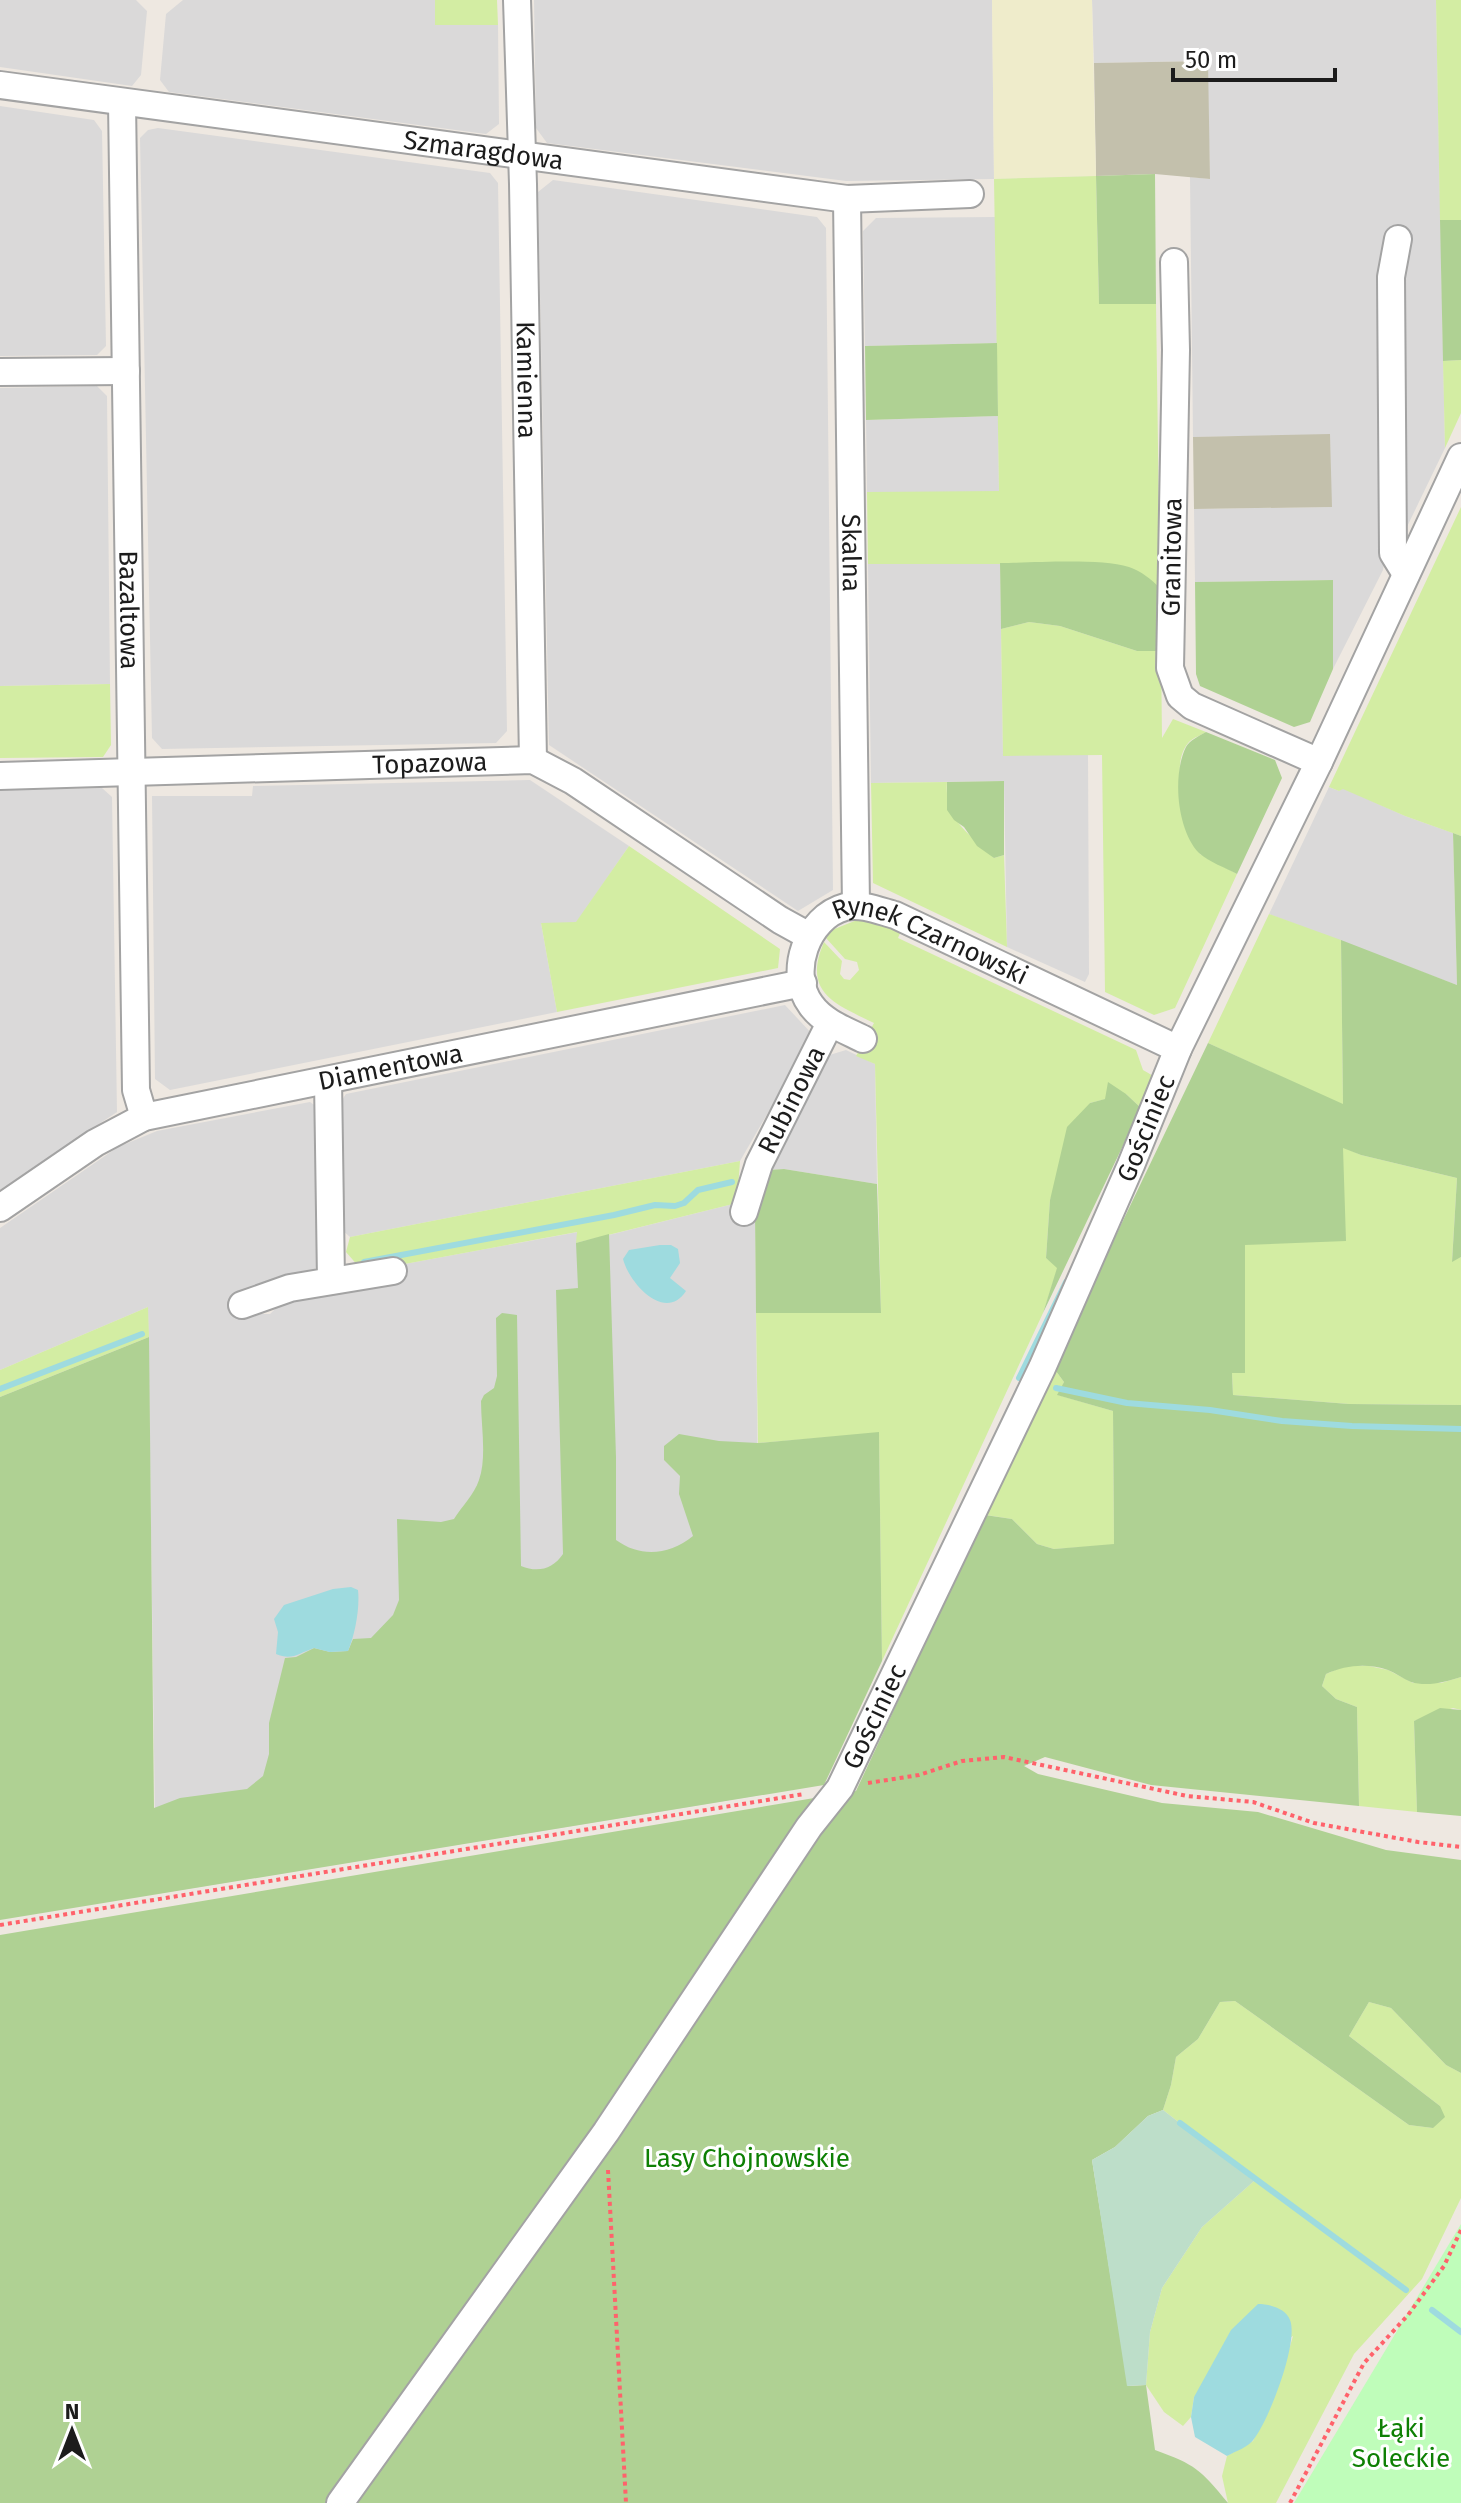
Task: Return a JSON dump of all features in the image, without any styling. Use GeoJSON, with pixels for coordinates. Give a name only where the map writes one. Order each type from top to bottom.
{"type":"FeatureCollection","features":[{"type":"Feature","properties":{"kind":"street","name":"Kamienna"},"geometry":{"type":"LineString","coordinates":[[517,0],[533,760]]}},
{"type":"Feature","properties":{"kind":"street","name":"Szmaragdowa"},"geometry":{"type":"LineString","coordinates":[[0,85],[847,199],[970,194]]}},
{"type":"Feature","properties":{"kind":"street","name":"Bazaltowa"},"geometry":{"type":"LineString","coordinates":[[122,102],[136,1090],[144,1117]]}},
{"type":"Feature","properties":{"kind":"street","name":"Skalna"},"geometry":{"type":"LineString","coordinates":[[847,199],[856,906]]}},
{"type":"Feature","properties":{"kind":"street"},"geometry":{"type":"LineString","coordinates":[[1398,239],[1391,277],[1393,553],[1406,574]]}},
{"type":"Feature","properties":{"kind":"street","name":"Granitowa"},"geometry":{"type":"LineString","coordinates":[[1174,262],[1176,350],[1170,668],[1180,696],[1192,706],[1319,762]]}},
{"type":"Feature","properties":{"kind":"street"},"geometry":{"type":"LineString","coordinates":[[0,372],[126,371]]}},
{"type":"Feature","properties":{"kind":"street","name":"Gościniec"},"geometry":{"type":"LineString","coordinates":[[340,2503],[606,2132],[809,1827],[835,1794],[1042,1368],[1178,1049],[1319,762],[1461,457]]}},
{"type":"Feature","properties":{"kind":"street","name":"Topazowa"},"geometry":{"type":"LineString","coordinates":[[0,776],[533,760],[573,781],[780,920],[809,936]]}},
{"type":"Feature","properties":{"kind":"street","name":"Rynek Czarnowski"},"geometry":{"type":"LineString","coordinates":[[803,983],[801,958],[809,936],[831,914],[845,907],[856,906],[895,915],[1178,1049]]}},
{"type":"Feature","properties":{"kind":"street"},"geometry":{"type":"LineString","coordinates":[[803,983],[809,1003],[830,1023],[863,1039]]}},
{"type":"Feature","properties":{"kind":"street","name":"Diamentowa"},"geometry":{"type":"LineString","coordinates":[[0,1208],[95,1143],[144,1117],[803,983]]}},
{"type":"Feature","properties":{"kind":"street","name":"Rubinowa"},"geometry":{"type":"LineString","coordinates":[[744,1212],[759,1164],[830,1023]]}},
{"type":"Feature","properties":{"kind":"street"},"geometry":{"type":"LineString","coordinates":[[328,1080],[331,1280]]}},
{"type":"Feature","properties":{"kind":"street"},"geometry":{"type":"LineString","coordinates":[[242,1305],[290,1288],[393,1271]]}},
{"type":"Feature","properties":{"kind":"path"},"geometry":{"type":"LineString","coordinates":[[0,1925],[835,1794],[919,1775],[962,1761],[1004,1757],[1187,1796],[1253,1802],[1314,1823],[1461,1847]]}},
{"type":"Feature","properties":{"kind":"path"},"geometry":{"type":"LineString","coordinates":[[606,2132],[626,2503]]}},
{"type":"Feature","properties":{"kind":"path"},"geometry":{"type":"LineString","coordinates":[[1290,2503],[1364,2363],[1408,2315],[1444,2266],[1461,2230]]}},
{"type":"Feature","properties":{"kind":"shaded area"},"geometry":{"type":"Polygon","coordinates":[[[0,0],[136,0],[147,11],[141,75],[132,86],[0,67],[0,0]]]}},
{"type":"Feature","properties":{"kind":"shaded area"},"geometry":{"type":"Polygon","coordinates":[[[183,0],[435,0],[436,25],[498,25],[499,124],[486,134],[169,92],[160,80],[166,14],[183,0]]]}},
{"type":"Feature","properties":{"kind":"shaded area"},"geometry":{"type":"Polygon","coordinates":[[[534,0],[992,0],[994,179],[846,181],[547,143],[536,128],[534,0]]]}},
{"type":"Feature","properties":{"kind":"shaded area"},"geometry":{"type":"Polygon","coordinates":[[[992,0],[1092,0],[1096,176],[994,179],[992,0]]]}},
{"type":"Feature","properties":{"kind":"shaded area"},"geometry":{"type":"Polygon","coordinates":[[[1092,0],[1436,0],[1445,448],[1404,533],[1389,246],[1380,267],[1388,540],[1383,570],[1333,669],[1333,580],[1195,582],[1194,509],[1331,507],[1330,435],[1193,437],[1190,177],[1210,179],[1207,61],[1094,63],[1092,0]]]}},
{"type":"Feature","properties":{"kind":"shaded area"},"geometry":{"type":"Polygon","coordinates":[[[1208,61],[1210,179],[1155,174],[1096,176],[1094,63],[1208,61]]]}},
{"type":"Feature","properties":{"kind":"shaded area"},"geometry":{"type":"Polygon","coordinates":[[[0,106],[94,120],[102,131],[106,346],[97,355],[0,356],[0,106]]]}},
{"type":"Feature","properties":{"kind":"shaded area"},"geometry":{"type":"Polygon","coordinates":[[[158,128],[490,173],[498,183],[507,731],[496,743],[162,749],[152,738],[140,138],[148,130],[158,128]]]}},
{"type":"Feature","properties":{"kind":"shaded area"},"geometry":{"type":"Polygon","coordinates":[[[553,180],[817,217],[826,228],[833,890],[798,911],[549,745],[538,192],[553,180]]]}},
{"type":"Feature","properties":{"kind":"shaded area"},"geometry":{"type":"Polygon","coordinates":[[[995,217],[997,343],[865,346],[863,231],[876,218],[995,217]]]}},
{"type":"Feature","properties":{"kind":"shaded area"},"geometry":{"type":"Polygon","coordinates":[[[97,386],[107,396],[110,684],[0,686],[0,388],[97,386]]]}},
{"type":"Feature","properties":{"kind":"shaded area"},"geometry":{"type":"Polygon","coordinates":[[[998,416],[999,492],[867,492],[866,420],[998,416]]]}},
{"type":"Feature","properties":{"kind":"shaded area"},"geometry":{"type":"Polygon","coordinates":[[[1330,434],[1332,507],[1194,509],[1193,437],[1330,434]]]}},
{"type":"Feature","properties":{"kind":"shaded area"},"geometry":{"type":"Polygon","coordinates":[[[1000,563],[1003,755],[1088,755],[1089,974],[1085,982],[1007,947],[1004,781],[871,783],[868,564],[1000,563]]]}},
{"type":"Feature","properties":{"kind":"shaded area"},"geometry":{"type":"Polygon","coordinates":[[[530,780],[629,846],[576,923],[541,923],[557,1012],[170,1090],[155,1079],[152,796],[252,796],[253,786],[530,780]]]}},
{"type":"Feature","properties":{"kind":"shaded area"},"geometry":{"type":"Polygon","coordinates":[[[1329,787],[1339,791],[1343,788],[1405,816],[1453,833],[1457,985],[1269,914],[1329,787]]]}},
{"type":"Feature","properties":{"kind":"shaded area"},"geometry":{"type":"Polygon","coordinates":[[[102,788],[112,797],[117,1112],[0,1190],[0,790],[102,788]]]}},
{"type":"Feature","properties":{"kind":"shaded area"},"geometry":{"type":"Polygon","coordinates":[[[785,1005],[813,1035],[740,1161],[350,1237],[341,1229],[338,1106],[346,1094],[785,1005]]]}},
{"type":"Feature","properties":{"kind":"shaded area"},"geometry":{"type":"Polygon","coordinates":[[[846,1050],[875,1064],[877,1184],[784,1169],[768,1170],[823,1057],[846,1050]]]}},
{"type":"Feature","properties":{"kind":"shaded area"},"geometry":{"type":"Polygon","coordinates":[[[310,1102],[320,1109],[322,1260],[313,1271],[278,1278],[247,1314],[270,1314],[282,1302],[394,1266],[578,1232],[577,1243],[737,1203],[755,1213],[761,1795],[156,1894],[148,1307],[0,1370],[0,1228],[118,1147],[157,1131],[310,1102]]]}},
{"type":"Feature","properties":{"kind":"green space"},"geometry":{"type":"Polygon","coordinates":[[[435,0],[497,0],[498,25],[435,25],[435,0]]]}},
{"type":"Feature","properties":{"kind":"green space"},"geometry":{"type":"Polygon","coordinates":[[[1436,0],[1461,0],[1461,220],[1440,220],[1436,0]]]}},
{"type":"Feature","properties":{"kind":"green space"},"geometry":{"type":"Polygon","coordinates":[[[1155,174],[1156,304],[1099,304],[1096,176],[1155,174]]]}},
{"type":"Feature","properties":{"kind":"green space"},"geometry":{"type":"Polygon","coordinates":[[[1096,176],[1099,303],[1156,304],[1160,588],[1109,564],[868,564],[867,492],[999,491],[994,179],[1096,176]]]}},
{"type":"Feature","properties":{"kind":"green space"},"geometry":{"type":"Polygon","coordinates":[[[1440,220],[1461,220],[1461,360],[1443,361],[1440,220]]]}},
{"type":"Feature","properties":{"kind":"green space"},"geometry":{"type":"Polygon","coordinates":[[[997,343],[998,416],[866,420],[865,346],[997,343]]]}},
{"type":"Feature","properties":{"kind":"green space"},"geometry":{"type":"Polygon","coordinates":[[[1461,360],[1461,413],[1445,448],[1443,361],[1461,360]]]}},
{"type":"Feature","properties":{"kind":"green space"},"geometry":{"type":"Polygon","coordinates":[[[1461,507],[1461,836],[1343,789],[1339,791],[1329,787],[1461,507]]]}},
{"type":"Feature","properties":{"kind":"green space"},"geometry":{"type":"Polygon","coordinates":[[[1000,563],[1101,563],[1138,571],[1160,588],[1161,651],[1137,651],[1060,626],[1029,622],[1001,629],[1000,563]]]}},
{"type":"Feature","properties":{"kind":"green space"},"geometry":{"type":"Polygon","coordinates":[[[1333,580],[1333,669],[1310,722],[1294,727],[1200,686],[1196,674],[1195,582],[1333,580]]]}},
{"type":"Feature","properties":{"kind":"green space"},"geometry":{"type":"Polygon","coordinates":[[[1029,622],[1060,626],[1137,651],[1161,651],[1162,738],[1173,719],[1206,732],[1189,742],[1183,753],[1180,781],[1183,797],[1200,854],[1237,874],[1175,1008],[1154,1015],[1105,992],[1102,755],[1003,756],[1001,629],[1029,622]]]}},
{"type":"Feature","properties":{"kind":"green space"},"geometry":{"type":"Polygon","coordinates":[[[110,684],[111,745],[103,757],[0,758],[0,686],[110,684]]]}},
{"type":"Feature","properties":{"kind":"green space"},"geometry":{"type":"Polygon","coordinates":[[[1206,732],[1275,760],[1282,778],[1237,874],[1199,853],[1182,817],[1178,787],[1182,759],[1188,745],[1206,732]]]}},
{"type":"Feature","properties":{"kind":"green space"},"geometry":{"type":"Polygon","coordinates":[[[1004,781],[1004,855],[994,858],[977,846],[947,810],[947,782],[1004,781]]]}},
{"type":"Feature","properties":{"kind":"green space"},"geometry":{"type":"Polygon","coordinates":[[[947,782],[950,807],[960,825],[994,858],[1004,855],[1007,947],[873,883],[871,783],[947,782]]]}},
{"type":"Feature","properties":{"kind":"green space","name":"Lasy Chojnowskie"},"geometry":{"type":"Polygon","coordinates":[[[1453,833],[1461,836],[1461,1257],[1452,1262],[1457,1178],[1343,1148],[1346,1241],[1245,1245],[1245,1373],[1232,1373],[1233,1395],[1349,1404],[1461,1405],[1461,1677],[1423,1684],[1408,1681],[1388,1670],[1364,1666],[1326,1674],[1322,1686],[1336,1699],[1357,1707],[1359,1806],[1151,1785],[1045,1757],[1024,1766],[1038,1774],[1162,1803],[1258,1812],[1386,1850],[1461,1860],[1461,2073],[1446,2065],[1391,2008],[1369,2002],[1349,2036],[1440,2106],[1445,2117],[1433,2128],[1409,2125],[1235,2001],[1220,2002],[1198,2039],[1176,2057],[1163,2110],[1148,2116],[1115,2147],[1092,2160],[1128,2386],[1146,2385],[1155,2450],[1196,2469],[1228,2503],[0,2503],[0,1935],[856,1791],[985,1515],[1012,1519],[1037,1544],[1054,1549],[1114,1544],[1113,1411],[1057,1395],[1064,1382],[1053,1367],[1208,1043],[1343,1104],[1341,940],[1457,985],[1453,833]]]}},
{"type":"Feature","properties":{"kind":"green space"},"geometry":{"type":"Polygon","coordinates":[[[629,846],[780,949],[778,968],[557,1012],[541,923],[576,922],[629,846]]]}},
{"type":"Feature","properties":{"kind":"green space"},"geometry":{"type":"Polygon","coordinates":[[[1269,914],[1341,940],[1343,1105],[1208,1043],[1269,914]]]}},
{"type":"Feature","properties":{"kind":"green space"},"geometry":{"type":"Polygon","coordinates":[[[857,920],[880,923],[901,931],[898,938],[1136,1050],[1143,1070],[1155,1077],[1141,1108],[1126,1094],[1090,1103],[1050,1200],[1046,1258],[1058,1267],[1043,1313],[882,1661],[879,1433],[758,1443],[756,1313],[881,1312],[875,1064],[856,1056],[874,1023],[835,1002],[820,985],[817,974],[824,942],[842,961],[840,974],[844,979],[850,980],[859,970],[857,962],[845,959],[826,938],[832,930],[857,920]]]}},
{"type":"Feature","properties":{"kind":"green space"},"geometry":{"type":"Polygon","coordinates":[[[1108,1082],[1141,1108],[1043,1313],[1057,1268],[1046,1258],[1050,1200],[1067,1127],[1090,1103],[1105,1099],[1108,1082]]]}},
{"type":"Feature","properties":{"kind":"green space"},"geometry":{"type":"Polygon","coordinates":[[[1343,1147],[1361,1155],[1457,1178],[1452,1261],[1461,1257],[1461,1405],[1349,1404],[1233,1395],[1232,1373],[1245,1373],[1245,1244],[1343,1147]]]}},
{"type":"Feature","properties":{"kind":"green space"},"geometry":{"type":"Polygon","coordinates":[[[740,1161],[737,1203],[576,1243],[577,1232],[394,1266],[359,1267],[346,1252],[350,1237],[740,1161]]]}},
{"type":"Feature","properties":{"kind":"green space"},"geometry":{"type":"Polygon","coordinates":[[[784,1169],[877,1184],[881,1313],[756,1313],[755,1213],[768,1170],[784,1169]]]}},
{"type":"Feature","properties":{"kind":"green space"},"geometry":{"type":"Polygon","coordinates":[[[609,1234],[616,1540],[635,1550],[655,1552],[674,1547],[693,1536],[679,1494],[680,1476],[664,1460],[664,1446],[679,1434],[719,1441],[758,1443],[879,1432],[882,1661],[824,1785],[0,1920],[0,1397],[149,1337],[154,1808],[180,1798],[247,1789],[263,1776],[269,1754],[269,1723],[285,1658],[296,1657],[314,1648],[330,1652],[348,1651],[353,1639],[371,1638],[393,1615],[399,1600],[397,1519],[441,1522],[454,1519],[474,1491],[483,1461],[481,1401],[494,1388],[497,1376],[496,1318],[502,1313],[517,1315],[521,1566],[545,1568],[563,1554],[556,1290],[578,1288],[576,1243],[609,1234]]]}},
{"type":"Feature","properties":{"kind":"green space"},"geometry":{"type":"Polygon","coordinates":[[[148,1307],[149,1337],[0,1397],[0,1370],[148,1307]]]}},
{"type":"Feature","properties":{"kind":"green space"},"geometry":{"type":"Polygon","coordinates":[[[1053,1367],[1064,1382],[1058,1395],[1113,1411],[1114,1545],[1054,1549],[1037,1544],[1012,1519],[986,1515],[1053,1367]]]}},
{"type":"Feature","properties":{"kind":"green space"},"geometry":{"type":"Polygon","coordinates":[[[1344,1666],[1388,1670],[1413,1683],[1441,1683],[1461,1677],[1461,1710],[1453,1708],[1414,1721],[1417,1812],[1359,1806],[1357,1707],[1336,1699],[1322,1686],[1326,1674],[1344,1666]]]}},
{"type":"Feature","properties":{"kind":"green space"},"geometry":{"type":"Polygon","coordinates":[[[1440,1708],[1461,1710],[1461,1816],[1417,1812],[1414,1721],[1440,1708]]]}},
{"type":"Feature","properties":{"kind":"green space"},"geometry":{"type":"Polygon","coordinates":[[[1235,2001],[1409,2125],[1433,2128],[1440,2106],[1349,2036],[1369,2002],[1391,2008],[1446,2065],[1461,2073],[1461,2198],[1422,2279],[1354,2354],[1276,2503],[1228,2503],[1222,2476],[1227,2456],[1253,2441],[1277,2390],[1293,2336],[1194,2397],[1191,2417],[1183,2426],[1164,2412],[1146,2385],[1150,2332],[1162,2288],[1202,2227],[1254,2181],[1163,2110],[1176,2057],[1198,2039],[1220,2002],[1235,2001]]]}},
{"type":"Feature","properties":{"kind":"green space"},"geometry":{"type":"Polygon","coordinates":[[[1163,2110],[1254,2181],[1202,2227],[1162,2288],[1150,2332],[1146,2385],[1127,2386],[1092,2160],[1115,2147],[1148,2116],[1163,2110]]]}},
{"type":"Feature","properties":{"kind":"green space","name":"Łąki Soleckie"},"geometry":{"type":"Polygon","coordinates":[[[1461,2224],[1461,2503],[1294,2503],[1461,2224]]]}},
{"type":"Feature","properties":{"kind":"water"},"geometry":{"type":"Polygon","coordinates":[[[660,1245],[678,1249],[680,1263],[670,1278],[686,1291],[678,1300],[668,1303],[658,1301],[640,1288],[623,1259],[629,1250],[660,1245]]]}},
{"type":"Feature","properties":{"kind":"water"},"geometry":{"type":"Polygon","coordinates":[[[351,1587],[358,1590],[358,1605],[348,1651],[330,1652],[314,1648],[291,1656],[276,1654],[278,1632],[274,1619],[284,1605],[333,1589],[351,1587]]]}},
{"type":"Feature","properties":{"kind":"water"},"geometry":{"type":"Polygon","coordinates":[[[1258,2304],[1285,2312],[1290,2320],[1292,2331],[1287,2362],[1274,2399],[1254,2439],[1227,2456],[1195,2437],[1191,2417],[1194,2397],[1231,2330],[1258,2304]]]}},
{"type":"Feature","properties":{"kind":"waterway"},"geometry":{"type":"LineString","coordinates":[[364,1262],[655,1205],[675,1206],[684,1203],[698,1190],[732,1182]]}},
{"type":"Feature","properties":{"kind":"waterway"},"geometry":{"type":"LineString","coordinates":[[1019,1378],[1066,1282]]}},
{"type":"Feature","properties":{"kind":"waterway"},"geometry":{"type":"LineString","coordinates":[[0,1389],[142,1334]]}},
{"type":"Feature","properties":{"kind":"waterway"},"geometry":{"type":"LineString","coordinates":[[1056,1388],[1127,1403],[1210,1410],[1282,1421],[1461,1429]]}},
{"type":"Feature","properties":{"kind":"waterway"},"geometry":{"type":"LineString","coordinates":[[1180,2123],[1406,2290]]}},
{"type":"Feature","properties":{"kind":"waterway"},"geometry":{"type":"LineString","coordinates":[[1432,2310],[1461,2332]]}}]}
